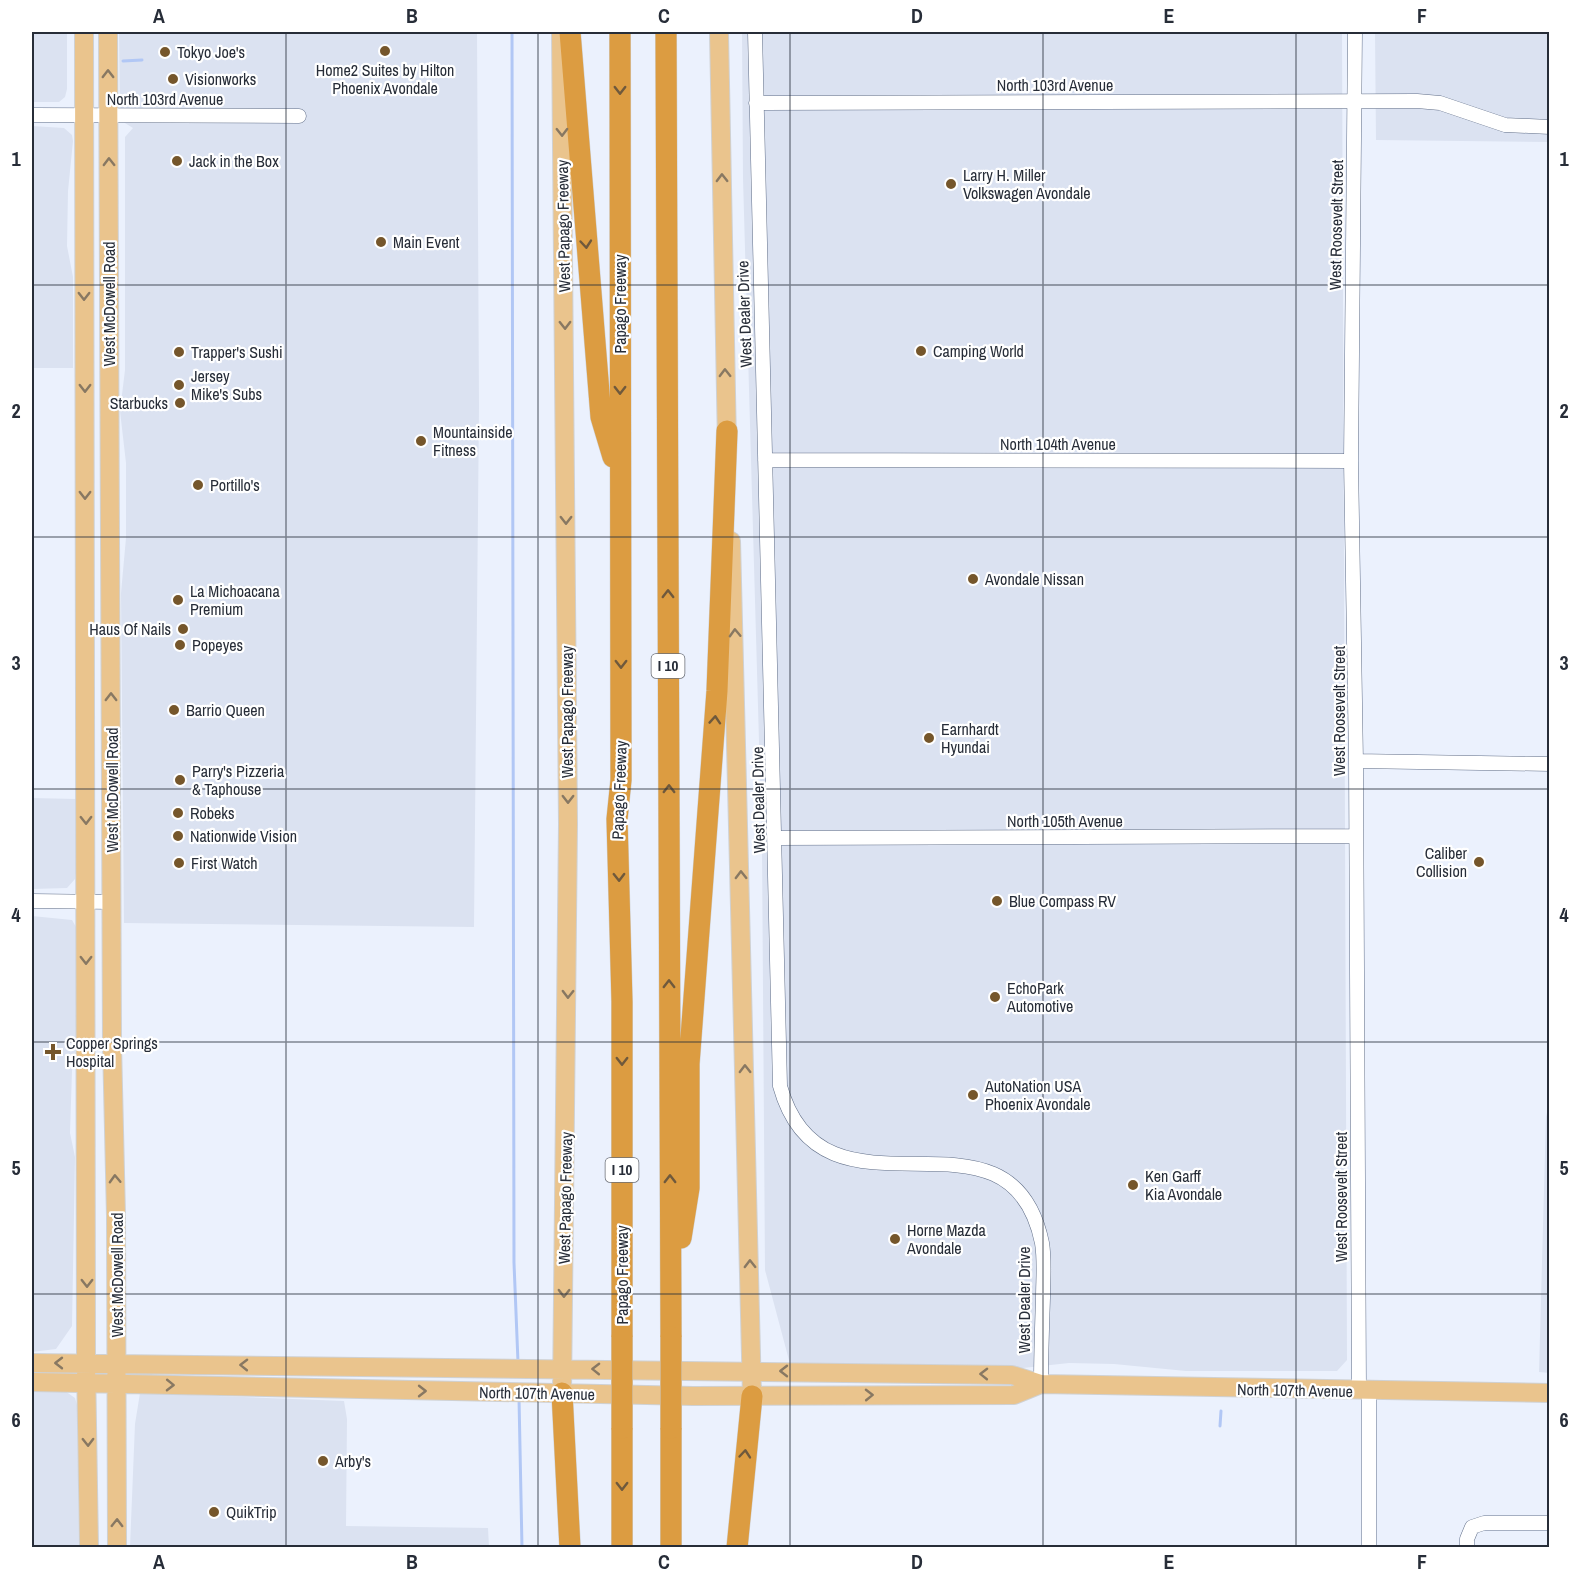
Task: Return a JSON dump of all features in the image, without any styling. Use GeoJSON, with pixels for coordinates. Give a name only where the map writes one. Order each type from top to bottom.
{"type":"FeatureCollection","features":[{"type":"Feature","properties":{"kind":"highway"},"geometry":{"type":"LineString","coordinates":[[570,32],[601,417],[620,479]]}},
{"type":"Feature","properties":{"kind":"highway","name":"Papago Freeway"},"geometry":{"type":"LineString","coordinates":[[620,32],[621,780],[617,819],[622,1002],[622,1548]]}},
{"type":"Feature","properties":{"kind":"highway","name":"I 10"},"geometry":{"type":"LineString","coordinates":[[666,32],[671,1548]]}},
{"type":"Feature","properties":{"kind":"highway"},"geometry":{"type":"LineString","coordinates":[[670,1301],[689,1188],[689,1064],[717,691],[727,431]]}},
{"type":"Feature","properties":{"kind":"highway"},"geometry":{"type":"LineString","coordinates":[[562,1393],[570,1548]]}},
{"type":"Feature","properties":{"kind":"highway"},"geometry":{"type":"LineString","coordinates":[[737,1548],[752,1396]]}},
{"type":"Feature","properties":{"kind":"main road","name":"West McDowell Road"},"geometry":{"type":"LineString","coordinates":[[84,32],[86,1363],[89,1548]]}},
{"type":"Feature","properties":{"kind":"main road","name":"West McDowell Road"},"geometry":{"type":"LineString","coordinates":[[108,32],[112,1044],[118,1384],[117,1548]]}},
{"type":"Feature","properties":{"kind":"main road","name":"West Papago Freeway"},"geometry":{"type":"LineString","coordinates":[[561,32],[568,801],[562,1393]]}},
{"type":"Feature","properties":{"kind":"main road"},"geometry":{"type":"LineString","coordinates":[[718,32],[727,431],[735,623],[752,1396]]}},
{"type":"Feature","properties":{"kind":"main road","name":"North 107th Avenue"},"geometry":{"type":"LineString","coordinates":[[32,1363],[1012,1375],[1041,1384],[1550,1393]]}},
{"type":"Feature","properties":{"kind":"main road"},"geometry":{"type":"LineString","coordinates":[[246,1386],[266,1379],[312,1377],[321,1367]]}},
{"type":"Feature","properties":{"kind":"main road"},"geometry":{"type":"LineString","coordinates":[[322,1389],[329,1382],[337,1379],[431,1377],[438,1369]]}},
{"type":"Feature","properties":{"kind":"main road","name":"North 107th Avenue"},"geometry":{"type":"LineString","coordinates":[[32,1382],[493,1393],[752,1396],[1014,1395],[1041,1384]]}},
{"type":"Feature","properties":{"kind":"street","name":"West Dealer Drive"},"geometry":{"type":"LineString","coordinates":[[755,32],[780,1086],[789,1111],[808,1136],[832,1154],[862,1163],[945,1163],[976,1167],[993,1173],[1022,1197],[1037,1227],[1043,1253],[1041,1384]]}},
{"type":"Feature","properties":{"kind":"street","name":"West Roosevelt Street"},"geometry":{"type":"LineString","coordinates":[[1355,32],[1351,461],[1364,1390],[1369,1548]]}},
{"type":"Feature","properties":{"kind":"street","name":"North 103rd Avenue"},"geometry":{"type":"LineString","coordinates":[[756,104],[1355,100],[1440,103],[1505,125],[1550,127]]}},
{"type":"Feature","properties":{"kind":"street","name":"North 103rd Avenue"},"geometry":{"type":"LineString","coordinates":[[32,115],[299,117]]}},
{"type":"Feature","properties":{"kind":"street","name":"North 104th Avenue"},"geometry":{"type":"LineString","coordinates":[[765,460],[1351,461]]}},
{"type":"Feature","properties":{"kind":"street"},"geometry":{"type":"LineString","coordinates":[[1356,762],[1550,764]]}},
{"type":"Feature","properties":{"kind":"street","name":"North 105th Avenue"},"geometry":{"type":"LineString","coordinates":[[775,838],[1355,836]]}},
{"type":"Feature","properties":{"kind":"street"},"geometry":{"type":"LineString","coordinates":[[32,901],[112,902]]}},
{"type":"Feature","properties":{"kind":"street"},"geometry":{"type":"LineString","coordinates":[[1467,1548],[1472,1527],[1484,1523],[1550,1523]]}},
{"type":"Feature","properties":{"kind":"shaded area"},"geometry":{"type":"Polygon","coordinates":[[[32,32],[67,32],[67,89],[65,97],[59,102],[32,102],[32,32]]]}},
{"type":"Feature","properties":{"kind":"shaded area"},"geometry":{"type":"Polygon","coordinates":[[[119,32],[477,32],[479,406],[474,927],[124,923],[121,593],[126,538],[126,463],[120,411],[125,370],[125,137],[133,128],[120,120],[119,32]]]}},
{"type":"Feature","properties":{"kind":"shaded area"},"geometry":{"type":"Polygon","coordinates":[[[742,32],[1342,32],[1347,1360],[1337,1371],[1186,1371],[1114,1364],[1069,1363],[1014,1369],[790,1364],[765,1270],[762,847],[743,178],[742,32]]]}},
{"type":"Feature","properties":{"kind":"shaded area"},"geometry":{"type":"Polygon","coordinates":[[[1375,32],[1549,32],[1549,142],[1376,140],[1375,32]]]}},
{"type":"Feature","properties":{"kind":"shaded area"},"geometry":{"type":"Polygon","coordinates":[[[32,126],[64,128],[72,135],[67,246],[73,277],[73,368],[32,368],[32,126]]]}},
{"type":"Feature","properties":{"kind":"shaded area"},"geometry":{"type":"Polygon","coordinates":[[[32,798],[76,799],[76,873],[75,879],[67,888],[32,889],[32,798]]]}},
{"type":"Feature","properties":{"kind":"shaded area"},"geometry":{"type":"Polygon","coordinates":[[[32,916],[72,920],[76,927],[78,1032],[72,1071],[70,1133],[75,1157],[72,1326],[56,1349],[32,1352],[32,916]]]}},
{"type":"Feature","properties":{"kind":"shaded area"},"geometry":{"type":"Polygon","coordinates":[[[1549,1103],[1550,1373],[1539,1372],[1546,1117],[1549,1103]]]}},
{"type":"Feature","properties":{"kind":"shaded area"},"geometry":{"type":"Polygon","coordinates":[[[32,1391],[65,1391],[75,1398],[77,1405],[79,1547],[32,1547],[32,1391]]]}},
{"type":"Feature","properties":{"kind":"shaded area"},"geometry":{"type":"Polygon","coordinates":[[[140,1393],[344,1401],[347,1419],[346,1526],[488,1528],[489,1547],[130,1547],[135,1424],[140,1393]]]}},
{"type":"Feature","properties":{"kind":"waterway"},"geometry":{"type":"LineString","coordinates":[[512,32],[514,1263],[518,1362]]}},
{"type":"Feature","properties":{"kind":"waterway"},"geometry":{"type":"LineString","coordinates":[[123,61],[142,60]]}},
{"type":"Feature","properties":{"kind":"waterway"},"geometry":{"type":"LineString","coordinates":[[519,1398],[522,1548]]}},
{"type":"Feature","properties":{"kind":"waterway"},"geometry":{"type":"LineString","coordinates":[[1220,1426],[1221,1411]]}},
{"type":"Feature","properties":{"kind":"place","name":"Home2 Suites by Hilton Phoenix Avondale"},"geometry":{"type":"Point","coordinates":[385,51]}},
{"type":"Feature","properties":{"kind":"place","name":"Tokyo Joe's"},"geometry":{"type":"Point","coordinates":[165,52]}},
{"type":"Feature","properties":{"kind":"place","name":"Visionworks"},"geometry":{"type":"Point","coordinates":[173,79]}},
{"type":"Feature","properties":{"kind":"place","name":"Jack in the Box"},"geometry":{"type":"Point","coordinates":[177,161]}},
{"type":"Feature","properties":{"kind":"place","name":"Larry H. Miller Volkswagen Avondale"},"geometry":{"type":"Point","coordinates":[951,184]}},
{"type":"Feature","properties":{"kind":"place","name":"Main Event"},"geometry":{"type":"Point","coordinates":[381,242]}},
{"type":"Feature","properties":{"kind":"place","name":"Camping World"},"geometry":{"type":"Point","coordinates":[921,351]}},
{"type":"Feature","properties":{"kind":"place","name":"Trapper's Sushi"},"geometry":{"type":"Point","coordinates":[179,352]}},
{"type":"Feature","properties":{"kind":"place","name":"Jersey Mike's Subs"},"geometry":{"type":"Point","coordinates":[179,385]}},
{"type":"Feature","properties":{"kind":"place","name":"Starbucks"},"geometry":{"type":"Point","coordinates":[180,403]}},
{"type":"Feature","properties":{"kind":"place","name":"Mountainside Fitness"},"geometry":{"type":"Point","coordinates":[421,441]}},
{"type":"Feature","properties":{"kind":"place","name":"Portillo's"},"geometry":{"type":"Point","coordinates":[198,485]}},
{"type":"Feature","properties":{"kind":"place","name":"Avondale Nissan"},"geometry":{"type":"Point","coordinates":[973,579]}},
{"type":"Feature","properties":{"kind":"place","name":"La Michoacana Premium"},"geometry":{"type":"Point","coordinates":[178,600]}},
{"type":"Feature","properties":{"kind":"place","name":"Haus Of Nails"},"geometry":{"type":"Point","coordinates":[183,629]}},
{"type":"Feature","properties":{"kind":"place","name":"Popeyes"},"geometry":{"type":"Point","coordinates":[180,645]}},
{"type":"Feature","properties":{"kind":"place","name":"Barrio Queen"},"geometry":{"type":"Point","coordinates":[174,710]}},
{"type":"Feature","properties":{"kind":"place","name":"Earnhardt Hyundai"},"geometry":{"type":"Point","coordinates":[929,738]}},
{"type":"Feature","properties":{"kind":"place","name":"Parry's Pizzeria & Taphouse"},"geometry":{"type":"Point","coordinates":[180,780]}},
{"type":"Feature","properties":{"kind":"place","name":"Robeks"},"geometry":{"type":"Point","coordinates":[178,813]}},
{"type":"Feature","properties":{"kind":"place","name":"Nationwide Vision"},"geometry":{"type":"Point","coordinates":[178,836]}},
{"type":"Feature","properties":{"kind":"place","name":"Caliber Collision"},"geometry":{"type":"Point","coordinates":[1479,862]}},
{"type":"Feature","properties":{"kind":"place","name":"First Watch"},"geometry":{"type":"Point","coordinates":[179,863]}},
{"type":"Feature","properties":{"kind":"place","name":"Blue Compass RV"},"geometry":{"type":"Point","coordinates":[997,901]}},
{"type":"Feature","properties":{"kind":"place","name":"EchoPark Automotive"},"geometry":{"type":"Point","coordinates":[995,997]}},
{"type":"Feature","properties":{"kind":"place","name":"Copper Springs Hospital"},"geometry":{"type":"Point","coordinates":[53,1052]}},
{"type":"Feature","properties":{"kind":"place","name":"AutoNation USA Phoenix Avondale"},"geometry":{"type":"Point","coordinates":[973,1095]}},
{"type":"Feature","properties":{"kind":"place","name":"Ken Garff Kia Avondale"},"geometry":{"type":"Point","coordinates":[1133,1185]}},
{"type":"Feature","properties":{"kind":"place","name":"Horne Mazda Avondale"},"geometry":{"type":"Point","coordinates":[895,1239]}},
{"type":"Feature","properties":{"kind":"place","name":"Arby's"},"geometry":{"type":"Point","coordinates":[323,1461]}},
{"type":"Feature","properties":{"kind":"place","name":"QuikTrip"},"geometry":{"type":"Point","coordinates":[214,1512]}}]}
